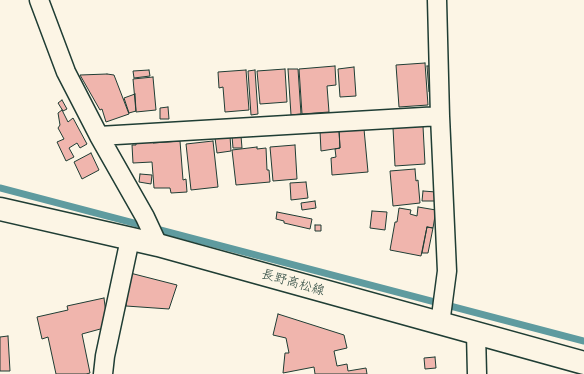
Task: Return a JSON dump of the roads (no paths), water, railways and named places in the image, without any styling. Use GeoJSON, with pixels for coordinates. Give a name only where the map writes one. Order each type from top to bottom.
{"type":"FeatureCollection","features":[{"type":"Feature","properties":{"kind":"main road","name":"長野高松線"},"geometry":{"type":"LineString","coordinates":[[0,209],[130,239],[152,232],[441,319],[476,333],[584,363]]}},
{"type":"Feature","properties":{"kind":"street"},"geometry":{"type":"LineString","coordinates":[[39,0],[66,72],[99,136],[152,232]]}},
{"type":"Feature","properties":{"kind":"street"},"geometry":{"type":"LineString","coordinates":[[437,0],[440,116],[448,271],[441,319]]}},
{"type":"Feature","properties":{"kind":"street"},"geometry":{"type":"LineString","coordinates":[[99,136],[440,116]]}},
{"type":"Feature","properties":{"kind":"street"},"geometry":{"type":"LineString","coordinates":[[103,374],[105,356],[130,239]]}},
{"type":"Feature","properties":{"kind":"street"},"geometry":{"type":"LineString","coordinates":[[476,333],[477,374]]}},
{"type":"Feature","properties":{"kind":"waterway"},"geometry":{"type":"LineString","coordinates":[[0,188],[584,341]]}}]}
